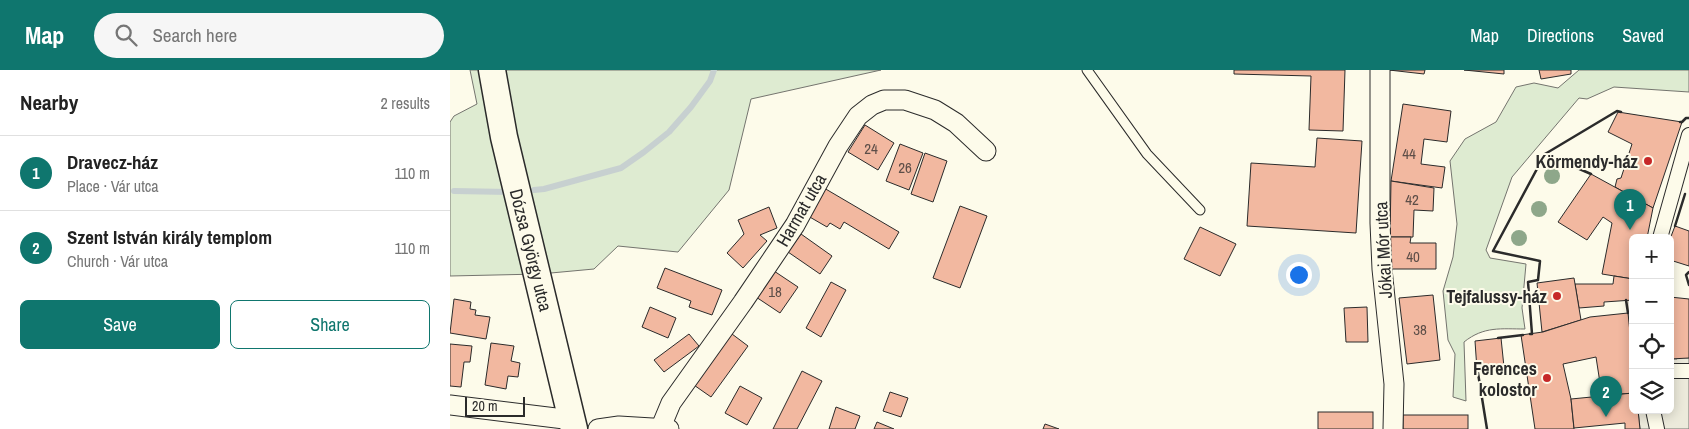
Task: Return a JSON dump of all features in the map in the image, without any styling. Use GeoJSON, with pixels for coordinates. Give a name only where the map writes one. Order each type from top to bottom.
{"type":"FeatureCollection","features":[{"type":"Feature","properties":{"kind":"main road","name":"Dózsa György utca"},"geometry":{"type":"LineString","coordinates":[[492,70],[504,137],[573,425]]}},
{"type":"Feature","properties":{"kind":"street","name":"Jókai Mór utca"},"geometry":{"type":"LineString","coordinates":[[1380,70],[1380,223],[1382,269],[1394,384],[1393,429]]}},
{"type":"Feature","properties":{"kind":"street","name":"Harmat utca"},"geometry":{"type":"LineString","coordinates":[[598,429],[619,426],[665,428],[671,403],[744,302],[795,225],[838,146],[858,116],[872,105],[884,100],[905,100],[935,110],[956,123],[986,151]]}},
{"type":"Feature","properties":{"kind":"street"},"geometry":{"type":"LineString","coordinates":[[1661,234],[1689,135]]}},
{"type":"Feature","properties":{"kind":"street"},"geometry":{"type":"LineString","coordinates":[[1674,370],[1689,372]]}},
{"type":"Feature","properties":{"kind":"street"},"geometry":{"type":"LineString","coordinates":[[450,405],[573,425]]}},
{"type":"Feature","properties":{"kind":"street"},"geometry":{"type":"LineString","coordinates":[[1655,414],[1657,429]]}},
{"type":"Feature","properties":{"kind":"lane"},"geometry":{"type":"LineString","coordinates":[[1087,70],[1147,154],[1200,210]]}},
{"type":"Feature","properties":{"kind":"green space"},"geometry":{"type":"Polygon","coordinates":[[[470,70],[881,70],[751,99],[729,190],[678,252],[618,246],[594,269],[540,274],[450,276],[450,122],[454,116],[477,104],[470,70]]]}},
{"type":"Feature","properties":{"kind":"green space"},"geometry":{"type":"Polygon","coordinates":[[[1579,70],[1689,70],[1689,92],[1614,87],[1587,99],[1579,98],[1512,177],[1486,250],[1490,258],[1526,264],[1522,308],[1525,329],[1486,331],[1464,342],[1466,401],[1453,397],[1455,354],[1448,340],[1443,291],[1453,257],[1457,224],[1450,161],[1465,139],[1496,122],[1516,87],[1534,83],[1558,88],[1579,70]]]}},
{"type":"Feature","properties":{"kind":"shaded area"},"geometry":{"type":"Polygon","coordinates":[[[1626,300],[1629,300],[1629,323],[1626,300]]]}},
{"type":"Feature","properties":{"kind":"shaded area"},"geometry":{"type":"Polygon","coordinates":[[[1678,357],[1689,358],[1689,429],[1640,429],[1638,414],[1674,414],[1674,359],[1678,357]]]}},
{"type":"Feature","properties":{"kind":"building"},"geometry":{"type":"Polygon","coordinates":[[[1234,70],[1345,70],[1343,131],[1309,130],[1311,76],[1234,74],[1234,70]]]}},
{"type":"Feature","properties":{"kind":"building"},"geometry":{"type":"Polygon","coordinates":[[[1389,70],[1425,70],[1424,74],[1389,70]]]}},
{"type":"Feature","properties":{"kind":"building"},"geometry":{"type":"Polygon","coordinates":[[[1464,70],[1504,70],[1504,74],[1464,70]]]}},
{"type":"Feature","properties":{"kind":"building"},"geometry":{"type":"Polygon","coordinates":[[[1539,70],[1571,70],[1571,74],[1541,79],[1539,70]]]}},
{"type":"Feature","properties":{"kind":"building"},"geometry":{"type":"Polygon","coordinates":[[[1403,104],[1451,111],[1447,142],[1424,139],[1421,164],[1445,167],[1442,188],[1391,181],[1403,104]]]}},
{"type":"Feature","properties":{"kind":"building","name":"Körmendy-ház"},"geometry":{"type":"Polygon","coordinates":[[[1618,112],[1682,122],[1653,208],[1615,187],[1617,179],[1621,178],[1632,144],[1608,132],[1618,112]]]}},
{"type":"Feature","properties":{"kind":"building"},"geometry":{"type":"Polygon","coordinates":[[[865,125],[894,143],[878,170],[848,152],[865,125]]]}},
{"type":"Feature","properties":{"kind":"building"},"geometry":{"type":"Polygon","coordinates":[[[1317,138],[1362,141],[1356,233],[1247,226],[1251,163],[1315,167],[1317,138]]]}},
{"type":"Feature","properties":{"kind":"building"},"geometry":{"type":"Polygon","coordinates":[[[900,144],[923,153],[909,190],[886,181],[900,144]]]}},
{"type":"Feature","properties":{"kind":"building"},"geometry":{"type":"Polygon","coordinates":[[[925,153],[947,161],[933,202],[911,194],[925,153]]]}},
{"type":"Feature","properties":{"kind":"building"},"geometry":{"type":"Polygon","coordinates":[[[1591,174],[1653,208],[1648,234],[1629,234],[1629,278],[1602,274],[1612,223],[1603,217],[1587,240],[1558,222],[1591,174]]]}},
{"type":"Feature","properties":{"kind":"building"},"geometry":{"type":"Polygon","coordinates":[[[1391,181],[1434,188],[1433,211],[1414,210],[1413,237],[1390,237],[1391,181]]]}},
{"type":"Feature","properties":{"kind":"building"},"geometry":{"type":"Polygon","coordinates":[[[824,188],[899,232],[889,249],[844,222],[840,229],[830,223],[827,227],[808,216],[824,188]]]}},
{"type":"Feature","properties":{"kind":"building"},"geometry":{"type":"Polygon","coordinates":[[[960,206],[987,216],[960,288],[933,278],[960,206]]]}},
{"type":"Feature","properties":{"kind":"building"},"geometry":{"type":"Polygon","coordinates":[[[769,207],[777,228],[760,235],[767,241],[743,268],[727,253],[744,234],[738,220],[769,207]]]}},
{"type":"Feature","properties":{"kind":"building"},"geometry":{"type":"Polygon","coordinates":[[[1675,226],[1689,231],[1689,266],[1674,261],[1674,234],[1672,234],[1675,226]]]}},
{"type":"Feature","properties":{"kind":"building"},"geometry":{"type":"Polygon","coordinates":[[[1200,227],[1236,244],[1220,276],[1184,259],[1200,227]]]}},
{"type":"Feature","properties":{"kind":"building"},"geometry":{"type":"Polygon","coordinates":[[[801,234],[832,256],[820,274],[788,252],[801,234]]]}},
{"type":"Feature","properties":{"kind":"building"},"geometry":{"type":"Polygon","coordinates":[[[1390,237],[1411,237],[1410,243],[1436,243],[1436,269],[1390,269],[1390,237]]]}},
{"type":"Feature","properties":{"kind":"building"},"geometry":{"type":"Polygon","coordinates":[[[665,268],[722,290],[712,315],[689,307],[691,301],[657,288],[665,268]]]}},
{"type":"Feature","properties":{"kind":"building"},"geometry":{"type":"Polygon","coordinates":[[[771,269],[798,287],[780,313],[753,295],[771,269]]]}},
{"type":"Feature","properties":{"kind":"building"},"geometry":{"type":"Polygon","coordinates":[[[1614,276],[1629,278],[1629,300],[1604,302],[1604,306],[1579,308],[1575,284],[1613,284],[1614,276]]]}},
{"type":"Feature","properties":{"kind":"building","name":"Tejfalussy-ház"},"geometry":{"type":"Polygon","coordinates":[[[1574,278],[1581,320],[1542,332],[1537,283],[1574,278]]]}},
{"type":"Feature","properties":{"kind":"building"},"geometry":{"type":"Polygon","coordinates":[[[831,282],[846,290],[821,337],[806,328],[831,282]]]}},
{"type":"Feature","properties":{"kind":"building"},"geometry":{"type":"Polygon","coordinates":[[[1433,295],[1440,360],[1407,364],[1399,298],[1433,295]]]}},
{"type":"Feature","properties":{"kind":"building"},"geometry":{"type":"Polygon","coordinates":[[[1674,297],[1689,299],[1689,358],[1674,359],[1674,297]]]}},
{"type":"Feature","properties":{"kind":"building"},"geometry":{"type":"Polygon","coordinates":[[[454,299],[471,302],[470,309],[476,310],[475,315],[490,317],[486,339],[450,333],[454,299]]]}},
{"type":"Feature","properties":{"kind":"building"},"geometry":{"type":"Polygon","coordinates":[[[650,307],[676,318],[668,338],[642,327],[650,307]]]}},
{"type":"Feature","properties":{"kind":"building"},"geometry":{"type":"Polygon","coordinates":[[[1367,307],[1368,342],[1346,342],[1344,308],[1367,307]]]}},
{"type":"Feature","properties":{"kind":"building","name":"Ferences kolostor"},"geometry":{"type":"Polygon","coordinates":[[[1628,313],[1629,393],[1602,396],[1596,357],[1563,364],[1571,399],[1574,429],[1535,429],[1521,335],[1543,332],[1590,317],[1628,313]]]}},
{"type":"Feature","properties":{"kind":"building"},"geometry":{"type":"Polygon","coordinates":[[[728,331],[748,346],[711,397],[691,383],[728,331]]]}},
{"type":"Feature","properties":{"kind":"building"},"geometry":{"type":"Polygon","coordinates":[[[689,334],[699,346],[664,372],[654,360],[689,334]]]}},
{"type":"Feature","properties":{"kind":"building"},"geometry":{"type":"Polygon","coordinates":[[[1501,338],[1504,367],[1477,370],[1475,341],[1501,338]]]}},
{"type":"Feature","properties":{"kind":"building"},"geometry":{"type":"Polygon","coordinates":[[[491,343],[514,346],[511,361],[520,363],[518,377],[508,376],[506,389],[485,385],[491,343]]]}},
{"type":"Feature","properties":{"kind":"building"},"geometry":{"type":"Polygon","coordinates":[[[450,344],[472,346],[470,362],[464,362],[461,387],[450,386],[450,344]]]}},
{"type":"Feature","properties":{"kind":"building"},"geometry":{"type":"Polygon","coordinates":[[[802,371],[822,381],[797,429],[773,429],[802,371]]]}},
{"type":"Feature","properties":{"kind":"building"},"geometry":{"type":"Polygon","coordinates":[[[740,386],[762,398],[747,425],[725,413],[740,386]]]}},
{"type":"Feature","properties":{"kind":"building"},"geometry":{"type":"Polygon","coordinates":[[[890,392],[908,398],[901,417],[883,411],[890,392]]]}},
{"type":"Feature","properties":{"kind":"building"},"geometry":{"type":"Polygon","coordinates":[[[1629,393],[1629,414],[1638,414],[1640,429],[1625,429],[1625,423],[1574,428],[1571,399],[1629,393]]]}},
{"type":"Feature","properties":{"kind":"building"},"geometry":{"type":"Polygon","coordinates":[[[836,407],[860,416],[855,429],[829,429],[836,407]]]}},
{"type":"Feature","properties":{"kind":"building"},"geometry":{"type":"Polygon","coordinates":[[[1318,412],[1373,412],[1373,429],[1318,429],[1318,412]]]}},
{"type":"Feature","properties":{"kind":"building"},"geometry":{"type":"Polygon","coordinates":[[[1403,415],[1468,415],[1468,429],[1403,429],[1403,415]]]}},
{"type":"Feature","properties":{"kind":"building"},"geometry":{"type":"Polygon","coordinates":[[[877,422],[894,429],[874,429],[877,422]]]}},
{"type":"Feature","properties":{"kind":"building"},"geometry":{"type":"Polygon","coordinates":[[[1045,424],[1059,429],[1043,429],[1045,424]]]}},
{"type":"Feature","properties":{"kind":"waterway"},"geometry":{"type":"LineString","coordinates":[[534,190],[621,168],[669,132],[710,81],[714,70]]}},
{"type":"Feature","properties":{"kind":"waterway"},"geometry":{"type":"LineString","coordinates":[[454,191],[509,192]]}},
{"type":"Feature","properties":{"kind":"wall"},"geometry":{"type":"LineString","coordinates":[[1530,334],[1532,334],[1528,282],[1538,280],[1540,261],[1493,251],[1545,154],[1617,111],[1621,112]]}},
{"type":"Feature","properties":{"kind":"wall"},"geometry":{"type":"LineString","coordinates":[[1680,122],[1689,118]]}},
{"type":"Feature","properties":{"kind":"wall"},"geometry":{"type":"LineString","coordinates":[[1545,154],[1591,174]]}},
{"type":"Feature","properties":{"kind":"wall"},"geometry":{"type":"LineString","coordinates":[[1675,226],[1685,194]]}},
{"type":"Feature","properties":{"kind":"wall"},"geometry":{"type":"LineString","coordinates":[[1689,272],[1686,275],[1689,285]]}},
{"type":"Feature","properties":{"kind":"wall"},"geometry":{"type":"LineString","coordinates":[[1626,300],[1628,313]]}},
{"type":"Feature","properties":{"kind":"wall"},"geometry":{"type":"LineString","coordinates":[[1498,338],[1523,335]]}},
{"type":"Feature","properties":{"kind":"wall"},"geometry":{"type":"LineString","coordinates":[[1477,367],[1487,429]]}},
{"type":"Feature","properties":{"kind":"place","name":"Körmendy-ház"},"geometry":{"type":"Point","coordinates":[1648,161]}},
{"type":"Feature","properties":{"kind":"place","name":"Dravecz-ház"},"geometry":{"type":"Point","coordinates":[1630,230]}},
{"type":"Feature","properties":{"kind":"place","name":"Tejfalussy-ház"},"geometry":{"type":"Point","coordinates":[1557,296]}},
{"type":"Feature","properties":{"kind":"place","name":"Ferences kolostor"},"geometry":{"type":"Point","coordinates":[1547,378]}},
{"type":"Feature","properties":{"kind":"place","name":"Szent István király templom"},"geometry":{"type":"Point","coordinates":[1606,417]}}]}
